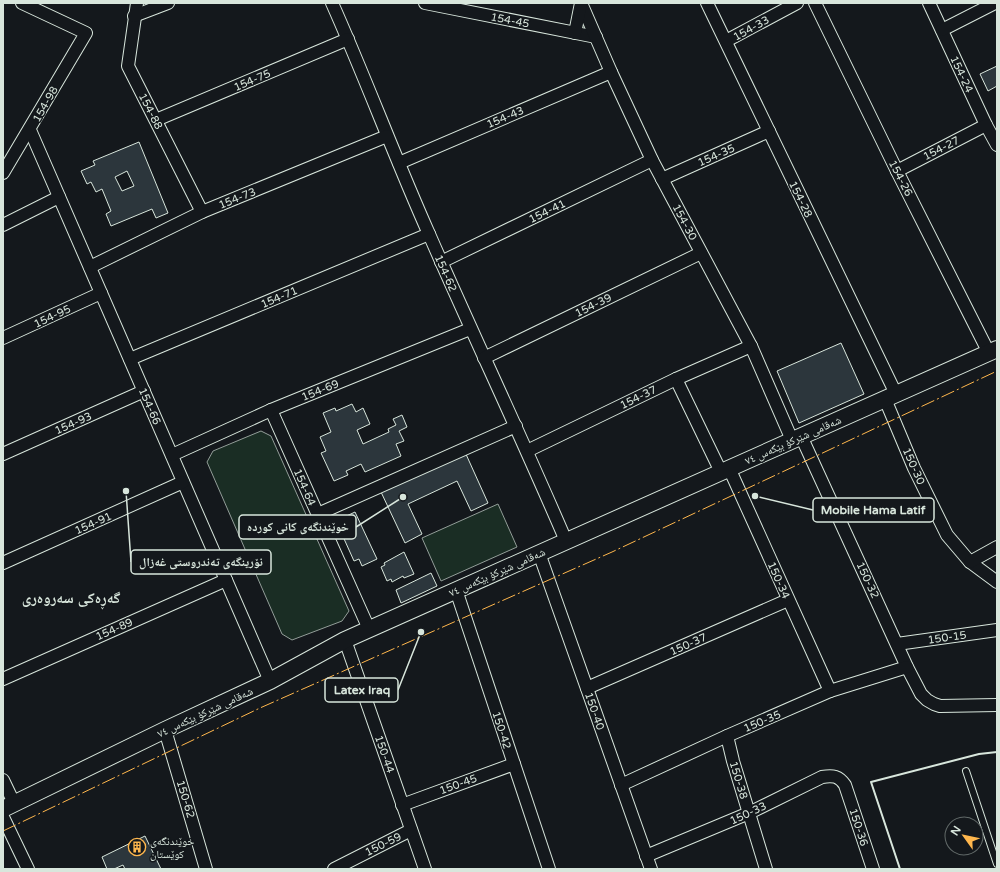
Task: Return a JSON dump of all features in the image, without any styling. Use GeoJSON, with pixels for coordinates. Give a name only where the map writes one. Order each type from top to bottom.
{"type":"FeatureCollection","features":[{"type":"Feature","properties":{"kind":"street","name":"154-98"},"geometry":{"type":"LineString","coordinates":[[3,173],[30,130],[86,33],[22,3]]}},
{"type":"Feature","properties":{"kind":"street","name":"154-88"},"geometry":{"type":"LineString","coordinates":[[137,3],[128,66],[202,212]]}},
{"type":"Feature","properties":{"kind":"street"},"geometry":{"type":"LineString","coordinates":[[134,16],[168,3]]}},
{"type":"Feature","properties":{"kind":"street","name":"154-62"},"geometry":{"type":"LineString","coordinates":[[332,3],[470,329],[516,426],[566,541]]}},
{"type":"Feature","properties":{"kind":"street","name":"154-45"},"geometry":{"type":"LineString","coordinates":[[425,3],[596,37]]}},
{"type":"Feature","properties":{"kind":"street"},"geometry":{"type":"LineString","coordinates":[[575,33],[581,3]]}},
{"type":"Feature","properties":{"kind":"street","name":"154-30"},"geometry":{"type":"LineString","coordinates":[[581,3],[652,160],[751,346],[796,438]]}},
{"type":"Feature","properties":{"kind":"street","name":"154-28"},"geometry":{"type":"LineString","coordinates":[[707,3],[769,132],[891,396]]}},
{"type":"Feature","properties":{"kind":"street","name":"154-33"},"geometry":{"type":"LineString","coordinates":[[726,41],[797,3]]}},
{"type":"Feature","properties":{"kind":"street","name":"154-26"},"geometry":{"type":"LineString","coordinates":[[815,3],[896,171],[993,351]]}},
{"type":"Feature","properties":{"kind":"street","name":"154-24"},"geometry":{"type":"LineString","coordinates":[[929,3],[986,125],[997,145]]}},
{"type":"Feature","properties":{"kind":"street"},"geometry":{"type":"LineString","coordinates":[[942,30],[995,3]]}},
{"type":"Feature","properties":{"kind":"street","name":"154-75"},"geometry":{"type":"LineString","coordinates":[[156,120],[348,39]]}},
{"type":"Feature","properties":{"kind":"street","name":"154-43"},"geometry":{"type":"LineString","coordinates":[[399,163],[611,72]]}},
{"type":"Feature","properties":{"kind":"street","name":"154-27"},"geometry":{"type":"LineString","coordinates":[[896,171],[986,125]]}},
{"type":"Feature","properties":{"kind":"street","name":"154-66"},"geometry":{"type":"LineString","coordinates":[[30,130],[270,681]]}},
{"type":"Feature","properties":{"kind":"street","name":"154-35"},"geometry":{"type":"LineString","coordinates":[[662,179],[769,132]]}},
{"type":"Feature","properties":{"kind":"street","name":"154-73"},"geometry":{"type":"LineString","coordinates":[[90,267],[202,212],[387,136]]}},
{"type":"Feature","properties":{"kind":"street","name":"154-41"},"geometry":{"type":"LineString","coordinates":[[442,262],[652,160]]}},
{"type":"Feature","properties":{"kind":"street"},"geometry":{"type":"LineString","coordinates":[[3,225],[59,197]]}},
{"type":"Feature","properties":{"kind":"street","name":"154-71"},"geometry":{"type":"LineString","coordinates":[[130,359],[429,234]]}},
{"type":"Feature","properties":{"kind":"street","name":"154-39"},"geometry":{"type":"LineString","coordinates":[[484,358],[701,253]]}},
{"type":"Feature","properties":{"kind":"street","name":"154-95"},"geometry":{"type":"LineString","coordinates":[[3,338],[101,293]]}},
{"type":"Feature","properties":{"kind":"street","name":"154-69"},"geometry":{"type":"LineString","coordinates":[[172,455],[271,410],[470,329]]}},
{"type":"Feature","properties":{"kind":"street","name":"154-37"},"geometry":{"type":"LineString","coordinates":[[527,451],[676,379],[751,346]]}},
{"type":"Feature","properties":{"kind":"street","name":"شەقامی شێرکۆ بێکەس ٧٤"},"geometry":{"type":"LineString","coordinates":[[8,806],[270,681],[345,640],[993,351]]}},
{"type":"Feature","properties":{"kind":"street","name":"150-34"},"geometry":{"type":"LineString","coordinates":[[676,379],[725,470],[830,691]]}},
{"type":"Feature","properties":{"kind":"street","name":"154-93"},"geometry":{"type":"LineString","coordinates":[[3,454],[144,391]]}},
{"type":"Feature","properties":{"kind":"street","name":"150-30"},"geometry":{"type":"LineString","coordinates":[[891,396],[914,468],[947,535],[970,562],[997,582]]}},
{"type":"Feature","properties":{"kind":"street","name":"154-64"},"geometry":{"type":"LineString","coordinates":[[271,410],[369,629]]}},
{"type":"Feature","properties":{"kind":"street"},"geometry":{"type":"LineString","coordinates":[[318,514],[516,426]]}},
{"type":"Feature","properties":{"kind":"street","name":"150-32"},"geometry":{"type":"LineString","coordinates":[[796,438],[921,694],[926,700],[940,706],[997,705]]}},
{"type":"Feature","properties":{"kind":"street","name":"154-91"},"geometry":{"type":"LineString","coordinates":[[3,564],[183,482]]}},
{"type":"Feature","properties":{"kind":"street"},"geometry":{"type":"LineString","coordinates":[[970,562],[997,547]]}},
{"type":"Feature","properties":{"kind":"street","name":"150-40"},"geometry":{"type":"LineString","coordinates":[[539,553],[651,869]]}},
{"type":"Feature","properties":{"kind":"street","name":"154-89"},"geometry":{"type":"LineString","coordinates":[[3,679],[226,580]]}},
{"type":"Feature","properties":{"kind":"street","name":"150-42"},"geometry":{"type":"LineString","coordinates":[[456,590],[548,869]]}},
{"type":"Feature","properties":{"kind":"street","name":"150-37"},"geometry":{"type":"LineString","coordinates":[[587,688],[788,600]]}},
{"type":"Feature","properties":{"kind":"street","name":"150-15"},"geometry":{"type":"LineString","coordinates":[[897,644],[997,630]]}},
{"type":"Feature","properties":{"kind":"street","name":"150-44"},"geometry":{"type":"LineString","coordinates":[[345,640],[425,869]]}},
{"type":"Feature","properties":{"kind":"street","name":"150-35"},"geometry":{"type":"LineString","coordinates":[[621,785],[727,736],[830,691],[907,667]]}},
{"type":"Feature","properties":{"kind":"street","name":"150-62"},"geometry":{"type":"LineString","coordinates":[[165,730],[206,869]]}},
{"type":"Feature","properties":{"kind":"street","name":"150-38"},"geometry":{"type":"LineString","coordinates":[[727,736],[733,761],[766,869]]}},
{"type":"Feature","properties":{"kind":"street","name":"150-45"},"geometry":{"type":"LineString","coordinates":[[402,805],[514,764]]}},
{"type":"Feature","properties":{"kind":"street","name":"150-33"},"geometry":{"type":"LineString","coordinates":[[646,856],[749,813],[822,777],[832,775],[838,776],[845,785]]}},
{"type":"Feature","properties":{"kind":"street"},"geometry":{"type":"LineString","coordinates":[[3,780],[8,806]]}},
{"type":"Feature","properties":{"kind":"street","name":"150-36"},"geometry":{"type":"LineString","coordinates":[[845,785],[873,869]]}},
{"type":"Feature","properties":{"kind":"street"},"geometry":{"type":"LineString","coordinates":[[3,817],[28,869]]}},
{"type":"Feature","properties":{"kind":"street","name":"150-59"},"geometry":{"type":"LineString","coordinates":[[334,869],[411,830]]}},
{"type":"Feature","properties":{"kind":"lane"},"geometry":{"type":"LineString","coordinates":[[966,771],[997,864]]}},
{"type":"Feature","properties":{"kind":"green space"},"geometry":{"type":"Polygon","coordinates":[[[261,431],[271,436],[349,611],[342,621],[292,640],[282,634],[207,462],[213,451],[261,431]]]}},
{"type":"Feature","properties":{"kind":"green space"},"geometry":{"type":"Polygon","coordinates":[[[498,504],[517,547],[441,581],[422,538],[498,504]]]}},
{"type":"Feature","properties":{"kind":"building"},"geometry":{"type":"Polygon","coordinates":[[[997,66],[997,86],[988,91],[980,74],[997,66]]]}},
{"type":"Feature","properties":{"kind":"building"},"geometry":{"type":"Polygon","coordinates":[[[139,142],[168,213],[156,218],[152,209],[111,226],[106,214],[111,211],[102,189],[96,192],[91,182],[87,184],[81,171],[95,165],[93,161],[139,142]],[[127,171],[115,177],[122,191],[134,186],[127,171]]]}},
{"type":"Feature","properties":{"kind":"building"},"geometry":{"type":"Polygon","coordinates":[[[841,343],[864,394],[799,423],[777,371],[841,343]]]}},
{"type":"Feature","properties":{"kind":"building"},"geometry":{"type":"Polygon","coordinates":[[[352,404],[356,412],[363,408],[370,424],[357,430],[363,444],[389,432],[388,429],[396,425],[393,419],[402,415],[407,427],[399,431],[404,441],[396,444],[401,456],[365,472],[361,464],[346,471],[348,475],[334,481],[321,453],[326,451],[320,437],[331,432],[323,413],[335,408],[336,411],[352,404]]]}},
{"type":"Feature","properties":{"kind":"building"},"geometry":{"type":"Polygon","coordinates":[[[465,452],[488,503],[471,511],[457,481],[408,504],[422,534],[405,543],[381,492],[465,452]]]}},
{"type":"Feature","properties":{"kind":"building"},"geometry":{"type":"Polygon","coordinates":[[[355,512],[377,559],[362,566],[359,559],[354,561],[336,521],[355,512]]]}},
{"type":"Feature","properties":{"kind":"building"},"geometry":{"type":"Polygon","coordinates":[[[404,552],[414,574],[404,578],[403,576],[392,582],[391,579],[387,581],[381,567],[385,565],[384,563],[404,552]]]}},
{"type":"Feature","properties":{"kind":"building"},"geometry":{"type":"Polygon","coordinates":[[[431,573],[437,586],[401,603],[396,590],[431,573]]]}},
{"type":"Feature","properties":{"kind":"building","name":"خوێندنگەی کوێستان"},"geometry":{"type":"Polygon","coordinates":[[[145,836],[161,869],[125,869],[123,865],[114,869],[107,869],[102,857],[145,836]]]}},
{"type":"Feature","properties":{"kind":"wall"},"geometry":{"type":"LineString","coordinates":[[900,869],[871,782],[979,754],[997,752]]}},
{"type":"Feature","properties":{"kind":"power"},"geometry":{"type":"LineString","coordinates":[[3,831],[260,708],[612,552],[997,371]]}},
{"type":"Feature","properties":{"kind":"place","name":"نۆرینگەی تەندروستی غەزال"},"geometry":{"type":"Point","coordinates":[126,491]}},
{"type":"Feature","properties":{"kind":"place","name":"Mobile Hama Latif"},"geometry":{"type":"Point","coordinates":[755,496]}},
{"type":"Feature","properties":{"kind":"place","name":"خوێندنگەی کانی کوردە"},"geometry":{"type":"Point","coordinates":[403,497]}},
{"type":"Feature","properties":{"kind":"place","name":"Latex Iraq"},"geometry":{"type":"Point","coordinates":[421,632]}},
{"type":"Feature","properties":{"kind":"place","name":"خوێندنگەی کوێستان"},"geometry":{"type":"Point","coordinates":[137,847]}},
{"type":"Feature","properties":{"kind":"district","name":"گەڕەکی سەروەری"},"geometry":{"type":"Point","coordinates":[71,598]}}]}
